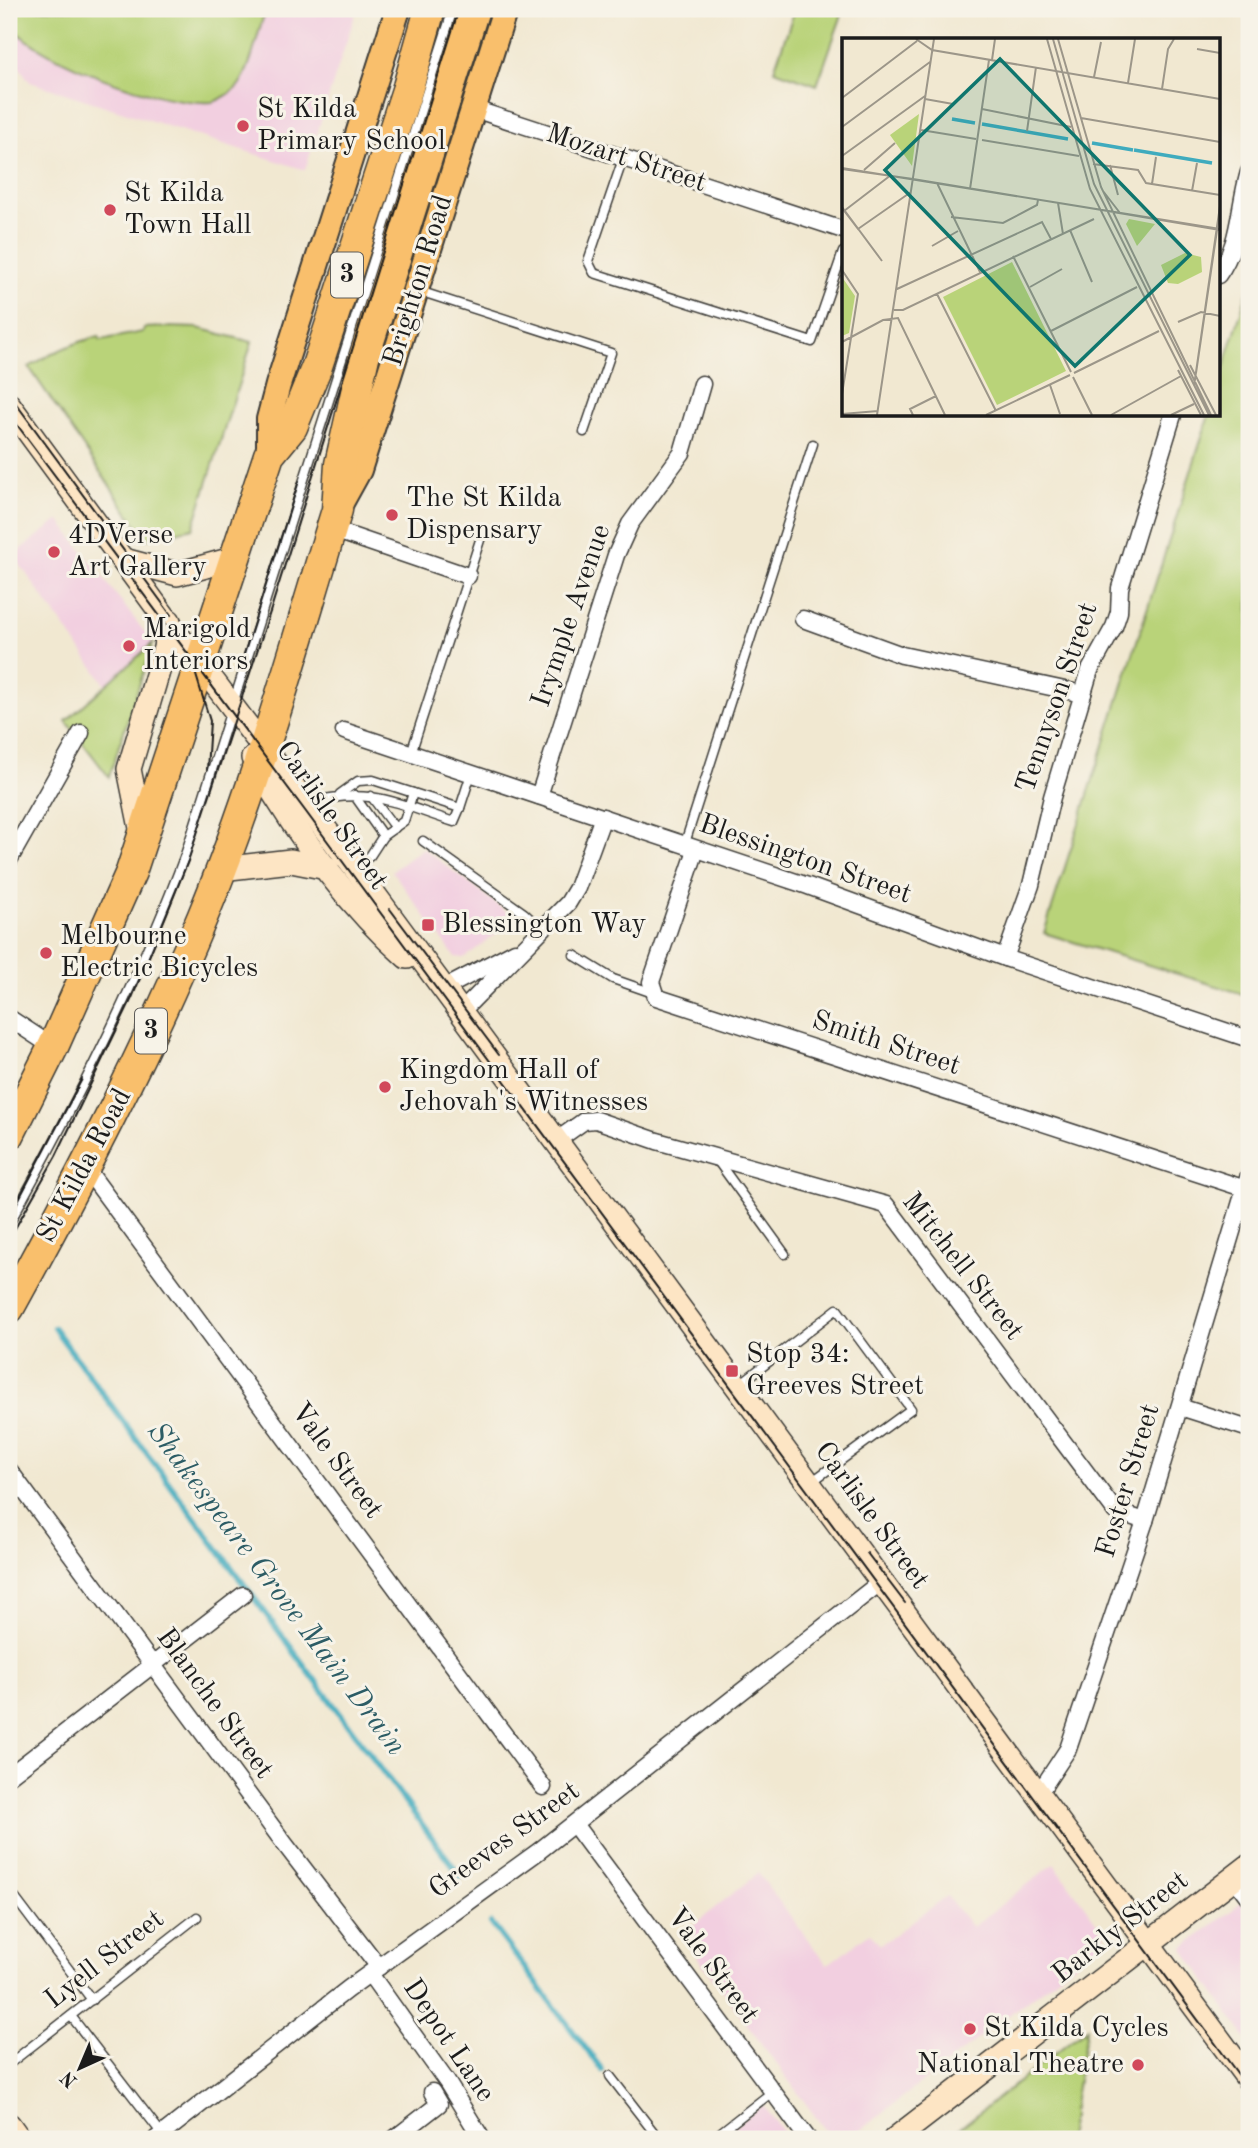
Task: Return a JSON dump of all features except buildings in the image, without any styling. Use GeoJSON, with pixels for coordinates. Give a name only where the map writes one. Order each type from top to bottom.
{"type":"FeatureCollection","features":[{"type":"Feature","properties":{"kind":"highway","name":"Brighton Road"},"geometry":{"type":"LineString","coordinates":[[260,756],[334,519],[340,464],[427,93],[430,9]]}},
{"type":"Feature","properties":{"kind":"highway","name":"Brighton Road"},"geometry":{"type":"LineString","coordinates":[[198,661],[269,455],[292,426],[331,324],[427,93],[474,9]]}},
{"type":"Feature","properties":{"kind":"highway","name":"3"},"geometry":{"type":"LineString","coordinates":[[9,1135],[104,937],[143,839],[198,661]]}},
{"type":"Feature","properties":{"kind":"highway","name":"St Kilda Road"},"geometry":{"type":"LineString","coordinates":[[9,1308],[131,1079],[221,869],[260,756]]}},
{"type":"Feature","properties":{"kind":"main road","name":"Brighton Road"},"geometry":{"type":"LineString","coordinates":[[269,455],[269,419],[398,9]]}},
{"type":"Feature","properties":{"kind":"main road","name":"Brighton Road"},"geometry":{"type":"LineString","coordinates":[[334,519],[359,470],[505,9]]}},
{"type":"Feature","properties":{"kind":"main road","name":"Mozart Street"},"geometry":{"type":"LineString","coordinates":[[427,93],[474,109]]}},
{"type":"Feature","properties":{"kind":"main road"},"geometry":{"type":"LineString","coordinates":[[301,316],[331,324]]}},
{"type":"Feature","properties":{"kind":"main road"},"geometry":{"type":"LineString","coordinates":[[358,383],[400,342]]}},
{"type":"Feature","properties":{"kind":"main road","name":"Carlisle Street"},"geometry":{"type":"LineString","coordinates":[[9,405],[198,661],[260,756],[280,804],[379,931],[443,989]]}},
{"type":"Feature","properties":{"kind":"main road"},"geometry":{"type":"LineString","coordinates":[[124,560],[177,574],[232,558]]}},
{"type":"Feature","properties":{"kind":"main road"},"geometry":{"type":"LineString","coordinates":[[143,839],[129,769],[165,648],[169,621]]}},
{"type":"Feature","properties":{"kind":"main road","name":"Carlisle Street"},"geometry":{"type":"LineString","coordinates":[[260,756],[305,803],[354,867],[1249,2080]]}},
{"type":"Feature","properties":{"kind":"main road"},"geometry":{"type":"LineString","coordinates":[[221,869],[290,861],[327,867]]}},
{"type":"Feature","properties":{"kind":"main road","name":"Barkly Street"},"geometry":{"type":"LineString","coordinates":[[895,2139],[1241,1872]]}},
{"type":"Feature","properties":{"kind":"main road"},"geometry":{"type":"LineString","coordinates":[[9,2125],[19,2139]]}},
{"type":"Feature","properties":{"kind":"street","name":"Mozart Street"},"geometry":{"type":"LineString","coordinates":[[474,109],[842,230]]}},
{"type":"Feature","properties":{"kind":"street"},"geometry":{"type":"LineString","coordinates":[[1220,272],[1233,252],[1240,201],[1249,172]]}},
{"type":"Feature","properties":{"kind":"street","name":"Irymple Avenue"},"geometry":{"type":"LineString","coordinates":[[539,796],[615,555],[630,524],[682,453],[702,384]]}},
{"type":"Feature","properties":{"kind":"street","name":"Tennyson Street"},"geometry":{"type":"LineString","coordinates":[[1005,958],[1031,885],[1052,797],[1083,694],[1095,659],[1117,619],[1120,588],[1173,416]]}},
{"type":"Feature","properties":{"kind":"street"},"geometry":{"type":"LineString","coordinates":[[334,519],[468,576]]}},
{"type":"Feature","properties":{"kind":"street"},"geometry":{"type":"LineString","coordinates":[[803,619],[902,655],[1083,694]]}},
{"type":"Feature","properties":{"kind":"street","name":"Blessington Street"},"geometry":{"type":"LineString","coordinates":[[344,731],[808,886],[1005,958],[1249,1039]]}},
{"type":"Feature","properties":{"kind":"street"},"geometry":{"type":"LineString","coordinates":[[9,860],[81,733]]}},
{"type":"Feature","properties":{"kind":"street"},"geometry":{"type":"LineString","coordinates":[[461,1012],[522,948],[543,931],[577,888],[603,817]]}},
{"type":"Feature","properties":{"kind":"street"},"geometry":{"type":"LineString","coordinates":[[653,993],[651,982],[690,848]]}},
{"type":"Feature","properties":{"kind":"street"},"geometry":{"type":"LineString","coordinates":[[443,989],[522,948]]}},
{"type":"Feature","properties":{"kind":"street","name":"Smith Street"},"geometry":{"type":"LineString","coordinates":[[653,993],[688,1008],[1248,1185]]}},
{"type":"Feature","properties":{"kind":"street"},"geometry":{"type":"LineString","coordinates":[[9,1018],[53,1047]]}},
{"type":"Feature","properties":{"kind":"street","name":"Mitchell Street"},"geometry":{"type":"LineString","coordinates":[[556,1141],[590,1119],[886,1205],[1115,1511],[1145,1521]]}},
{"type":"Feature","properties":{"kind":"street","name":"Vale Street"},"geometry":{"type":"LineString","coordinates":[[85,1167],[544,1787]]}},
{"type":"Feature","properties":{"kind":"street","name":"Foster Street"},"geometry":{"type":"LineString","coordinates":[[1039,1793],[1068,1749],[1145,1521],[1248,1185]]}},
{"type":"Feature","properties":{"kind":"street"},"geometry":{"type":"LineString","coordinates":[[1180,1407],[1249,1429]]}},
{"type":"Feature","properties":{"kind":"street","name":"Blanche Street"},"geometry":{"type":"LineString","coordinates":[[9,1470],[153,1663],[375,1970]]}},
{"type":"Feature","properties":{"kind":"street","name":"Greeves Street"},"geometry":{"type":"LineString","coordinates":[[159,2137],[375,1970],[574,1824],[882,1581]]}},
{"type":"Feature","properties":{"kind":"street"},"geometry":{"type":"LineString","coordinates":[[9,1776],[243,1595]]}},
{"type":"Feature","properties":{"kind":"street","name":"Vale Street"},"geometry":{"type":"LineString","coordinates":[[574,1824],[808,2139]]}},
{"type":"Feature","properties":{"kind":"street"},"geometry":{"type":"LineString","coordinates":[[1241,1872],[1249,1898]]}},
{"type":"Feature","properties":{"kind":"street","name":"Depot Lane"},"geometry":{"type":"LineString","coordinates":[[375,1970],[482,2139]]}},
{"type":"Feature","properties":{"kind":"street"},"geometry":{"type":"LineString","coordinates":[[394,2139],[439,2104],[432,2092]]}},
{"type":"Feature","properties":{"kind":"lane"},"geometry":{"type":"LineString","coordinates":[[9,1224],[60,1134],[139,972],[187,852],[453,9]]}},
{"type":"Feature","properties":{"kind":"lane"},"geometry":{"type":"LineString","coordinates":[[623,159],[589,261],[594,273],[813,342],[842,256]]}},
{"type":"Feature","properties":{"kind":"lane"},"geometry":{"type":"LineString","coordinates":[[416,290],[611,353],[584,432]]}},
{"type":"Feature","properties":{"kind":"lane"},"geometry":{"type":"LineString","coordinates":[[690,848],[813,444]]}},
{"type":"Feature","properties":{"kind":"lane"},"geometry":{"type":"LineString","coordinates":[[411,753],[481,537]]}},
{"type":"Feature","properties":{"kind":"lane"},"geometry":{"type":"LineString","coordinates":[[305,803],[339,795],[371,796],[454,822],[471,774]]}},
{"type":"Feature","properties":{"kind":"lane"},"geometry":{"type":"LineString","coordinates":[[339,795],[365,779],[460,808]]}},
{"type":"Feature","properties":{"kind":"lane"},"geometry":{"type":"LineString","coordinates":[[354,867],[370,856],[383,836],[404,821],[413,793]]}},
{"type":"Feature","properties":{"kind":"lane"},"geometry":{"type":"LineString","coordinates":[[354,794],[383,836]]}},
{"type":"Feature","properties":{"kind":"lane"},"geometry":{"type":"LineString","coordinates":[[371,796],[394,828]]}},
{"type":"Feature","properties":{"kind":"lane"},"geometry":{"type":"LineString","coordinates":[[424,841],[524,913],[543,931]]}},
{"type":"Feature","properties":{"kind":"lane"},"geometry":{"type":"LineString","coordinates":[[574,955],[613,979],[653,993]]}},
{"type":"Feature","properties":{"kind":"lane"},"geometry":{"type":"LineString","coordinates":[[716,1157],[786,1254]]}},
{"type":"Feature","properties":{"kind":"lane"},"geometry":{"type":"LineString","coordinates":[[737,1385],[836,1309],[911,1409],[810,1483]]}},
{"type":"Feature","properties":{"kind":"lane"},"geometry":{"type":"LineString","coordinates":[[9,1890],[92,2000]]}},
{"type":"Feature","properties":{"kind":"lane","name":"Lyell Street"},"geometry":{"type":"LineString","coordinates":[[9,2064],[197,1917]]}},
{"type":"Feature","properties":{"kind":"lane"},"geometry":{"type":"LineString","coordinates":[[71,2016],[159,2137]]}},
{"type":"Feature","properties":{"kind":"lane"},"geometry":{"type":"LineString","coordinates":[[610,2076],[659,2139]]}},
{"type":"Feature","properties":{"kind":"lane"},"geometry":{"type":"LineString","coordinates":[[712,2139],[772,2092]]}},
{"type":"Feature","properties":{"kind":"shaded area","name":"St Kilda Primary School"},"geometry":{"type":"Polygon","coordinates":[[[9,9],[357,9],[305,170],[30,82],[9,53],[9,9]]]}},
{"type":"Feature","properties":{"kind":"shaded area"},"geometry":{"type":"Polygon","coordinates":[[[59,520],[153,643],[106,685],[13,555],[59,520]]]}},
{"type":"Feature","properties":{"kind":"shaded area"},"geometry":{"type":"Polygon","coordinates":[[[423,848],[516,919],[464,958],[455,957],[392,871],[423,848]]]}},
{"type":"Feature","properties":{"kind":"shaded area"},"geometry":{"type":"Polygon","coordinates":[[[1054,1864],[1105,1934],[1104,1941],[849,2139],[832,2139],[681,1935],[758,1873],[827,1965],[870,1933],[880,1945],[947,1896],[972,1927],[1054,1864]]]}},
{"type":"Feature","properties":{"kind":"shaded area"},"geometry":{"type":"Polygon","coordinates":[[[1249,1897],[1249,2042],[1183,1948],[1249,1897]]]}},
{"type":"Feature","properties":{"kind":"shaded area"},"geometry":{"type":"Polygon","coordinates":[[[763,2105],[789,2139],[719,2139],[763,2105]]]}},
{"type":"Feature","properties":{"kind":"green space"},"geometry":{"type":"Polygon","coordinates":[[[9,9],[266,9],[244,77],[234,90],[212,102],[164,97],[75,67],[25,39],[9,25],[9,9]]]}},
{"type":"Feature","properties":{"kind":"green space"},"geometry":{"type":"Polygon","coordinates":[[[795,9],[844,9],[817,85],[774,70],[795,9]]]}},
{"type":"Feature","properties":{"kind":"green space"},"geometry":{"type":"Polygon","coordinates":[[[1249,287],[1249,996],[1044,933],[1209,416],[1220,416],[1220,380],[1249,287]]]}},
{"type":"Feature","properties":{"kind":"green space"},"geometry":{"type":"Polygon","coordinates":[[[144,328],[198,328],[252,342],[193,528],[146,539],[29,367],[54,352],[99,336],[100,340],[143,332],[144,328]]]}},
{"type":"Feature","properties":{"kind":"green space"},"geometry":{"type":"Polygon","coordinates":[[[153,643],[109,777],[66,721],[153,643]]]}},
{"type":"Feature","properties":{"kind":"green space"},"geometry":{"type":"Polygon","coordinates":[[[1087,2028],[1068,2139],[946,2139],[1087,2028]]]}},
{"type":"Feature","properties":{"kind":"waterway","name":"Shakespeare Grove Main Drain"},"geometry":{"type":"LineString","coordinates":[[54,1328],[461,1877]]}},
{"type":"Feature","properties":{"kind":"waterway","name":"Shakespeare Grove Main Drain"},"geometry":{"type":"LineString","coordinates":[[491,1923],[602,2070]]}},
{"type":"Feature","properties":{"kind":"tram line"},"geometry":{"type":"LineString","coordinates":[[9,1239],[56,1156],[132,998],[188,861],[271,609],[459,9]]}},
{"type":"Feature","properties":{"kind":"tram line"},"geometry":{"type":"LineString","coordinates":[[9,394],[171,615]]}},
{"type":"Feature","properties":{"kind":"tram line"},"geometry":{"type":"LineString","coordinates":[[9,414],[1249,2089]]}},
{"type":"Feature","properties":{"kind":"tram line"},"geometry":{"type":"LineString","coordinates":[[241,664],[299,481]]}},
{"type":"Feature","properties":{"kind":"tram line"},"geometry":{"type":"LineString","coordinates":[[196,675],[210,721],[207,770]]}},
{"type":"Feature","properties":{"kind":"tram line"},"geometry":{"type":"LineString","coordinates":[[390,909],[499,1055]]}},
{"type":"Feature","properties":{"kind":"tram line"},"geometry":{"type":"LineString","coordinates":[[9,1218],[82,1079]]}},
{"type":"Feature","properties":{"kind":"tram line"},"geometry":{"type":"LineString","coordinates":[[867,1553],[905,1603]]}},
{"type":"Feature","properties":{"kind":"place","name":"St Kilda Primary School"},"geometry":{"type":"Point","coordinates":[243,126]}},
{"type":"Feature","properties":{"kind":"place","name":"St Kilda Town Hall"},"geometry":{"type":"Point","coordinates":[110,210]}},
{"type":"Feature","properties":{"kind":"place","name":"The St Kilda Dispensary"},"geometry":{"type":"Point","coordinates":[392,515]}},
{"type":"Feature","properties":{"kind":"place","name":"4DVerse Art Gallery"},"geometry":{"type":"Point","coordinates":[54,552]}},
{"type":"Feature","properties":{"kind":"place","name":"Marigold Interiors"},"geometry":{"type":"Point","coordinates":[129,646]}},
{"type":"Feature","properties":{"kind":"place","name":"Blessington Way"},"geometry":{"type":"Point","coordinates":[428,925]}},
{"type":"Feature","properties":{"kind":"place","name":"Melbourne Electric Bicycles"},"geometry":{"type":"Point","coordinates":[46,953]}},
{"type":"Feature","properties":{"kind":"place","name":"Kingdom Hall of Jehovah's Witnesses"},"geometry":{"type":"Point","coordinates":[385,1087]}},
{"type":"Feature","properties":{"kind":"place","name":"Stop 34: Greeves Street"},"geometry":{"type":"Point","coordinates":[732,1371]}},
{"type":"Feature","properties":{"kind":"place","name":"St Kilda Cycles"},"geometry":{"type":"Point","coordinates":[970,2029]}},
{"type":"Feature","properties":{"kind":"place","name":"National Theatre"},"geometry":{"type":"Point","coordinates":[1138,2065]}}]}
